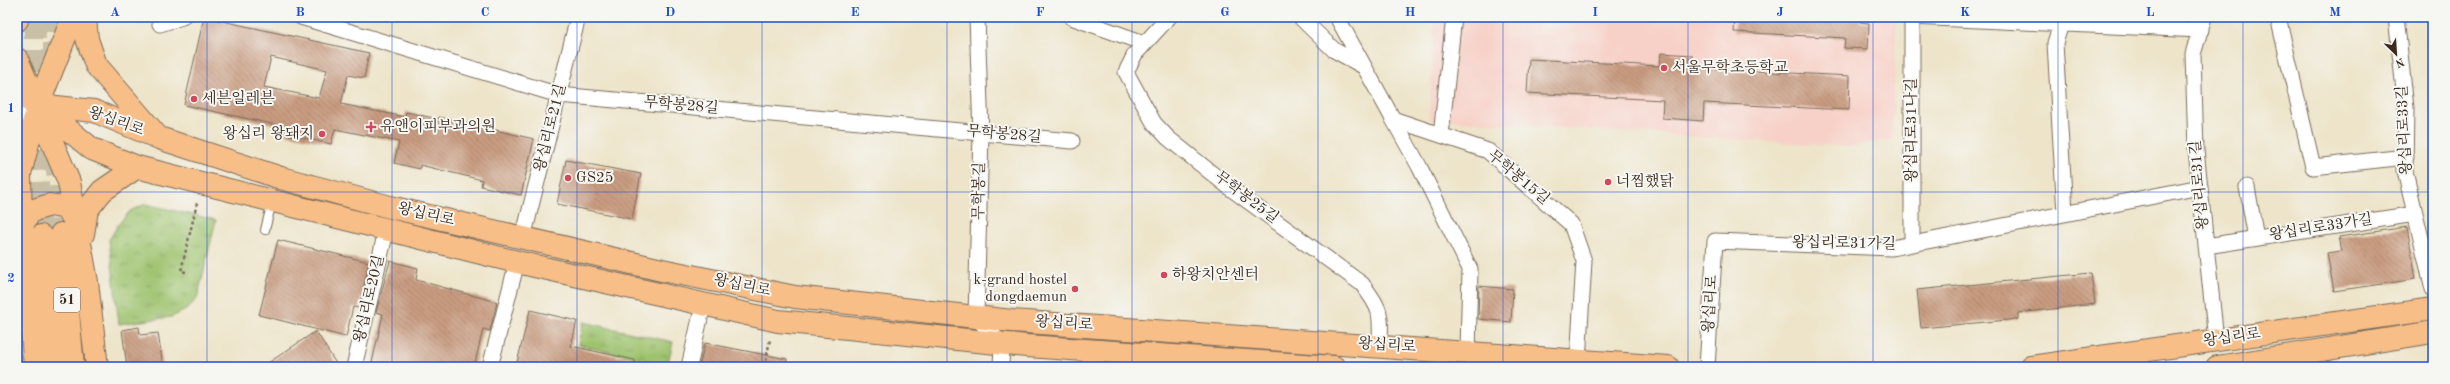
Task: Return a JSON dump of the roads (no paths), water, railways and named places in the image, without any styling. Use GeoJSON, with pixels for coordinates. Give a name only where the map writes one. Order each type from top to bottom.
{"type":"FeatureCollection","features":[{"type":"Feature","properties":{"kind":"main road"},"geometry":{"type":"LineString","coordinates":[[35,367],[20,219],[20,174],[38,105],[73,17]]}},
{"type":"Feature","properties":{"kind":"main road"},"geometry":{"type":"LineString","coordinates":[[85,17],[87,39],[96,65],[159,138]]}},
{"type":"Feature","properties":{"kind":"main road"},"geometry":{"type":"LineString","coordinates":[[17,59],[70,182],[60,231]]}},
{"type":"Feature","properties":{"kind":"main road","name":"왕십리로"},"geometry":{"type":"LineString","coordinates":[[17,83],[38,105],[92,149],[137,167],[386,231],[778,322],[1002,344],[1334,367]]}},
{"type":"Feature","properties":{"kind":"main road","name":"왕십리로"},"geometry":{"type":"LineString","coordinates":[[17,94],[38,105],[94,111],[159,138],[281,178],[390,207],[662,270],[795,297],[976,317],[1668,367]]}},
{"type":"Feature","properties":{"kind":"main road"},"geometry":{"type":"LineString","coordinates":[[97,367],[81,247],[87,210],[102,191],[137,167]]}},
{"type":"Feature","properties":{"kind":"main road"},"geometry":{"type":"LineString","coordinates":[[20,219],[31,211],[50,205],[66,208],[60,231]]}},
{"type":"Feature","properties":{"kind":"main road"},"geometry":{"type":"LineString","coordinates":[[60,231],[81,247]]}},
{"type":"Feature","properties":{"kind":"main road","name":"51"},"geometry":{"type":"LineString","coordinates":[[54,367],[60,231]]}},
{"type":"Feature","properties":{"kind":"main road","name":"51"},"geometry":{"type":"LineString","coordinates":[[60,231],[73,367]]}},
{"type":"Feature","properties":{"kind":"main road","name":"왕십리로"},"geometry":{"type":"LineString","coordinates":[[2031,367],[2433,309]]}},
{"type":"Feature","properties":{"kind":"main road","name":"왕십리로"},"geometry":{"type":"LineString","coordinates":[[2217,367],[2433,332]]}},
{"type":"Feature","properties":{"kind":"street"},"geometry":{"type":"LineString","coordinates":[[160,24],[182,17]]}},
{"type":"Feature","properties":{"kind":"street","name":"무학봉28길"},"geometry":{"type":"LineString","coordinates":[[301,17],[559,95],[1072,141]]}},
{"type":"Feature","properties":{"kind":"street","name":"왕십리로21길"},"geometry":{"type":"LineString","coordinates":[[523,238],[578,17]]}},
{"type":"Feature","properties":{"kind":"street","name":"무학봉길"},"geometry":{"type":"LineString","coordinates":[[976,317],[981,134],[977,17]]}},
{"type":"Feature","properties":{"kind":"street"},"geometry":{"type":"LineString","coordinates":[[1071,17],[1144,43]]}},
{"type":"Feature","properties":{"kind":"street","name":"무학봉25길"},"geometry":{"type":"LineString","coordinates":[[1169,17],[1135,54],[1126,72],[1154,123],[1168,138],[1230,188],[1362,284],[1378,305],[1381,320],[1380,346]]}},
{"type":"Feature","properties":{"kind":"street"},"geometry":{"type":"LineString","coordinates":[[1300,17],[1334,50],[1363,66]]}},
{"type":"Feature","properties":{"kind":"street"},"geometry":{"type":"LineString","coordinates":[[1337,17],[1419,166],[1470,269],[1468,352]]}},
{"type":"Feature","properties":{"kind":"street"},"geometry":{"type":"LineString","coordinates":[[1441,135],[1454,17]]}},
{"type":"Feature","properties":{"kind":"street","name":"왕십리로31길"},"geometry":{"type":"LineString","coordinates":[[1912,17],[2061,24],[2200,21],[2193,54],[2196,150],[2216,340]]}},
{"type":"Feature","properties":{"kind":"street","name":"왕십리로31나길"},"geometry":{"type":"LineString","coordinates":[[1912,17],[1912,243]]}},
{"type":"Feature","properties":{"kind":"street"},"geometry":{"type":"LineString","coordinates":[[2278,17],[2313,167],[2406,156]]}},
{"type":"Feature","properties":{"kind":"street","name":"왕십리로33길"},"geometry":{"type":"LineString","coordinates":[[2396,17],[2406,108],[2405,171],[2433,289]]}},
{"type":"Feature","properties":{"kind":"street"},"geometry":{"type":"LineString","coordinates":[[2061,24],[2055,43],[2065,213]]}},
{"type":"Feature","properties":{"kind":"street"},"geometry":{"type":"LineString","coordinates":[[17,108],[38,105]]}},
{"type":"Feature","properties":{"kind":"street"},"geometry":{"type":"LineString","coordinates":[[17,117],[38,105]]}},
{"type":"Feature","properties":{"kind":"street","name":"무학봉15길"},"geometry":{"type":"LineString","coordinates":[[1393,119],[1488,151],[1571,224],[1584,261],[1578,361]]}},
{"type":"Feature","properties":{"kind":"street","name":"왕십리로31가길"},"geometry":{"type":"LineString","coordinates":[[1715,241],[1892,248],[2200,187]]}},
{"type":"Feature","properties":{"kind":"street","name":"왕십리로33가길"},"geometry":{"type":"LineString","coordinates":[[2247,187],[2256,238],[2415,214]]}},
{"type":"Feature","properties":{"kind":"street","name":"왕십리로20길"},"geometry":{"type":"LineString","coordinates":[[354,367],[386,231]]}},
{"type":"Feature","properties":{"kind":"street"},"geometry":{"type":"LineString","coordinates":[[2206,246],[2256,238]]}},
{"type":"Feature","properties":{"kind":"street","name":"왕십리로"},"geometry":{"type":"LineString","coordinates":[[1707,367],[1715,241]]}},
{"type":"Feature","properties":{"kind":"street"},"geometry":{"type":"LineString","coordinates":[[490,367],[517,262]]}},
{"type":"Feature","properties":{"kind":"street"},"geometry":{"type":"LineString","coordinates":[[689,367],[703,305]]}},
{"type":"Feature","properties":{"kind":"street"},"geometry":{"type":"LineString","coordinates":[[976,317],[1002,344],[1001,367]]}},
{"type":"Feature","properties":{"kind":"lane"},"geometry":{"type":"LineString","coordinates":[[264,230],[272,202]]}},
{"type":"Feature","properties":{"kind":"tunnel"},"geometry":{"type":"LineString","coordinates":[[35,17],[34,113],[41,236]]}},
{"type":"Feature","properties":{"kind":"tunnel"},"geometry":{"type":"LineString","coordinates":[[54,17],[54,65]]}},
{"type":"Feature","properties":{"kind":"tunnel"},"geometry":{"type":"LineString","coordinates":[[56,153],[61,234]]}},
{"type":"Feature","properties":{"kind":"place","name":"서울무학초등학교"},"geometry":{"type":"Point","coordinates":[1664,68]}},
{"type":"Feature","properties":{"kind":"place","name":"세븐일레븐"},"geometry":{"type":"Point","coordinates":[194,99]}},
{"type":"Feature","properties":{"kind":"place","name":"유앤이피부과의원"},"geometry":{"type":"Point","coordinates":[371,127]}},
{"type":"Feature","properties":{"kind":"place","name":"왕십리 왕돼지"},"geometry":{"type":"Point","coordinates":[322,134]}},
{"type":"Feature","properties":{"kind":"place","name":"GS25"},"geometry":{"type":"Point","coordinates":[568,178]}},
{"type":"Feature","properties":{"kind":"place","name":"너찜했닭"},"geometry":{"type":"Point","coordinates":[1608,182]}},
{"type":"Feature","properties":{"kind":"place","name":"하왕치안센터"},"geometry":{"type":"Point","coordinates":[1164,275]}},
{"type":"Feature","properties":{"kind":"place","name":"k-grand hostel dongdaemun"},"geometry":{"type":"Point","coordinates":[1075,289]}}]}
